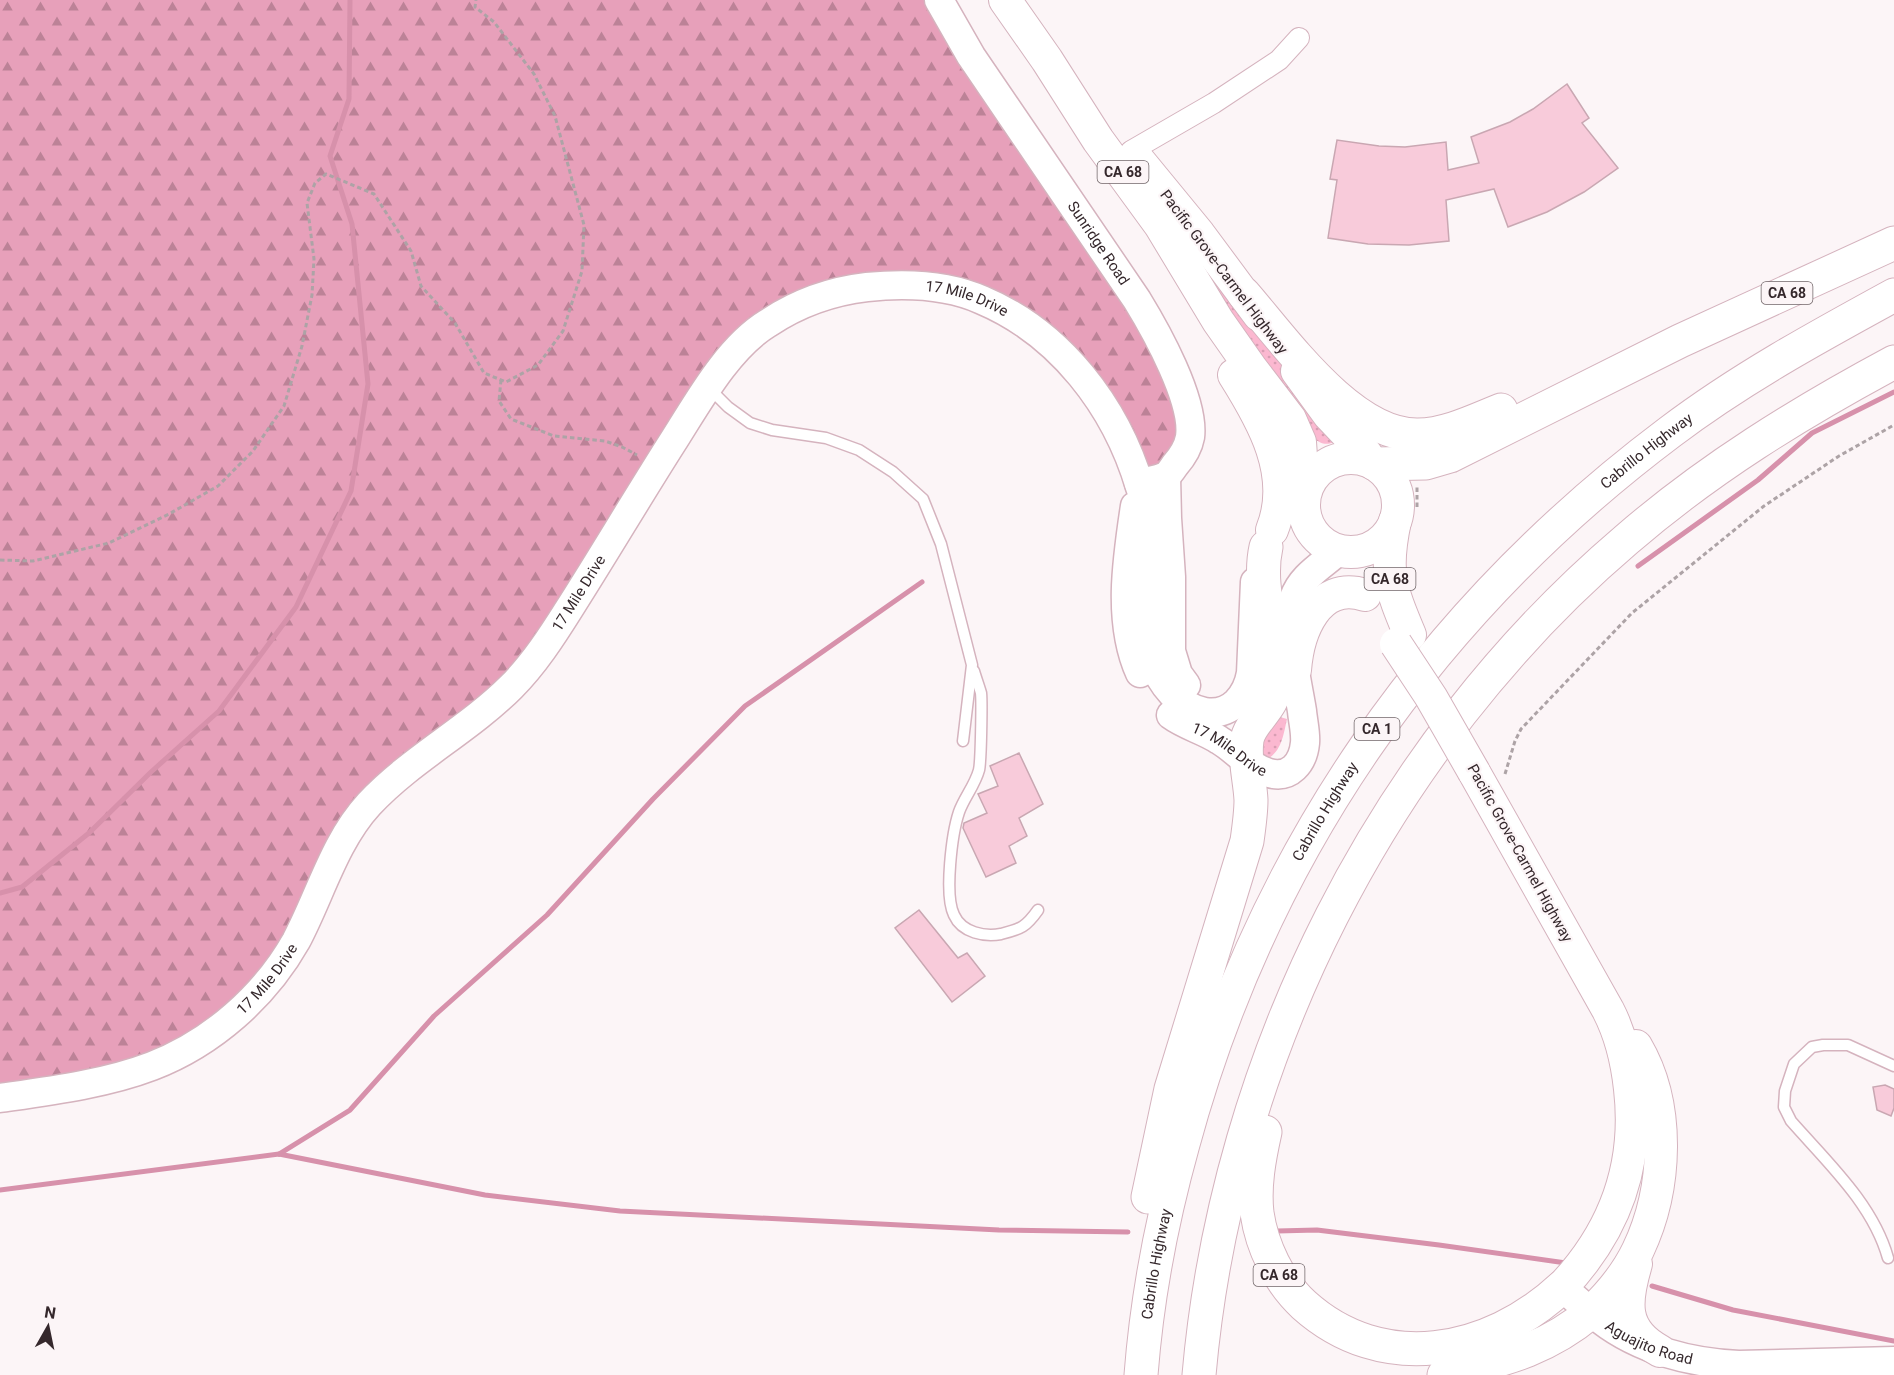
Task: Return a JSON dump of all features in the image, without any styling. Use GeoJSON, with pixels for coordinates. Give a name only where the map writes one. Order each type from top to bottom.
{"type":"FeatureCollection","features":[{"type":"Feature","properties":{"kind":"highway","name":"CA 68"},"geometry":{"type":"LineString","coordinates":[[1680,341],[1894,243]]}},
{"type":"Feature","properties":{"kind":"highway"},"geometry":{"type":"LineString","coordinates":[[1244,294],[1336,396],[1381,426],[1405,434],[1428,434],[1457,426],[1680,341]]}},
{"type":"Feature","properties":{"kind":"highway","name":"Cabrillo Highway"},"geometry":{"type":"LineString","coordinates":[[1142,1369],[1153,1280],[1168,1201],[1188,1124],[1214,1044],[1243,968],[1277,894],[1317,821],[1360,754],[1407,689],[1459,626],[1514,566],[1573,510],[1701,409],[1786,355],[1894,295]]}},
{"type":"Feature","properties":{"kind":"highway"},"geometry":{"type":"LineString","coordinates":[[1373,463],[1426,463],[1450,456],[1680,341]]}},
{"type":"Feature","properties":{"kind":"highway"},"geometry":{"type":"LineString","coordinates":[[1199,1375],[1213,1268],[1230,1189],[1264,1073],[1311,959],[1347,887],[1411,783],[1483,686],[1509,656],[1564,597],[1624,541],[1711,473],[1787,422],[1894,362]]}},
{"type":"Feature","properties":{"kind":"highway"},"geometry":{"type":"LineString","coordinates":[[1142,1369],[1139,1320],[1140,1279],[1148,1199],[1157,1149],[1171,1089],[1247,841],[1251,801],[1246,759],[1248,736],[1270,704],[1276,684],[1263,573],[1269,538]]}},
{"type":"Feature","properties":{"kind":"highway","name":"CA 68"},"geometry":{"type":"LineString","coordinates":[[1311,959],[1270,1109],[1259,1160],[1256,1187],[1257,1214],[1263,1239],[1278,1272],[1292,1293],[1320,1319],[1351,1338],[1382,1348],[1416,1351],[1450,1347],[1496,1332],[1533,1312],[1562,1287]]}},
{"type":"Feature","properties":{"kind":"highway"},"geometry":{"type":"LineString","coordinates":[[1444,1375],[1527,1352],[1559,1335],[1591,1312]]}},
{"type":"Feature","properties":{"kind":"main road","name":"Sunridge Road"},"geometry":{"type":"LineString","coordinates":[[939,0],[971,56],[1125,282],[1159,338],[1182,394],[1190,435],[1185,451],[1153,479]]}},
{"type":"Feature","properties":{"kind":"main road","name":"Pacific Grove-Carmel Highway"},"geometry":{"type":"LineString","coordinates":[[1005,0],[1098,140],[1160,225],[1238,351],[1294,425],[1300,442],[1306,489]]}},
{"type":"Feature","properties":{"kind":"main road","name":"Pacific Grove-Carmel Highway"},"geometry":{"type":"LineString","coordinates":[[1047,60],[1091,105],[1178,207],[1244,294],[1320,403],[1373,463]]}},
{"type":"Feature","properties":{"kind":"main road","name":"17 Mile Drive"},"geometry":{"type":"LineString","coordinates":[[0,1098],[103,1080],[147,1068],[177,1055],[211,1034],[249,1002],[281,966],[343,842],[367,807],[400,776],[484,711],[531,665],[565,616],[708,386],[737,350],[763,326],[815,298],[850,289],[886,285],[917,285],[948,289],[979,298],[1006,312],[1033,329],[1058,349],[1077,369],[1098,398],[1120,436],[1153,479],[1130,536],[1127,578],[1127,613],[1134,658],[1146,685],[1164,708],[1187,725],[1219,739],[1263,771],[1277,775],[1290,772],[1299,763],[1304,751],[1305,735],[1290,620],[1292,605],[1296,592],[1307,576],[1340,552]]}},
{"type":"Feature","properties":{"kind":"main road"},"geometry":{"type":"LineString","coordinates":[[1153,479],[1167,518],[1171,577],[1172,660],[1181,680],[1191,690],[1205,698],[1220,702],[1240,700],[1250,680],[1255,582],[1280,506],[1281,488],[1271,444],[1253,405],[1217,343],[1196,286]]}},
{"type":"Feature","properties":{"kind":"main road"},"geometry":{"type":"LineString","coordinates":[[1269,538],[1283,510],[1306,489],[1313,475],[1332,461],[1351,458],[1373,463]]}},
{"type":"Feature","properties":{"kind":"main road","name":"CA 68"},"geometry":{"type":"LineString","coordinates":[[1306,489],[1303,499],[1304,515],[1310,529],[1327,548],[1340,552],[1359,552],[1375,545],[1387,535],[1395,521],[1398,504],[1395,489],[1387,475],[1373,463]]}},
{"type":"Feature","properties":{"kind":"main road","name":"Pacific Grove-Carmel Highway"},"geometry":{"type":"LineString","coordinates":[[1395,521],[1390,549],[1390,577],[1403,639],[1431,697],[1608,1010],[1622,1042],[1630,1084],[1632,1128],[1628,1169],[1618,1202],[1602,1235],[1583,1263],[1562,1287]]}},
{"type":"Feature","properties":{"kind":"main road","name":"Pacific Grove-Carmel Highway"},"geometry":{"type":"LineString","coordinates":[[1340,552],[1346,568],[1365,595],[1403,639]]}},
{"type":"Feature","properties":{"kind":"main road"},"geometry":{"type":"LineString","coordinates":[[1295,670],[1301,635],[1317,608],[1326,600],[1342,593],[1353,592],[1365,595]]}},
{"type":"Feature","properties":{"kind":"main road","name":"Pacific Grove-Carmel Highway"},"geometry":{"type":"LineString","coordinates":[[1591,1312],[1623,1275],[1635,1256],[1653,1205],[1660,1158],[1660,1127],[1650,1079],[1639,1051],[1624,1027],[1608,1010]]}},
{"type":"Feature","properties":{"kind":"main road"},"geometry":{"type":"LineString","coordinates":[[1644,1235],[1628,1293],[1628,1308],[1631,1321],[1638,1332],[1660,1351]]}},
{"type":"Feature","properties":{"kind":"main road","name":"Aguajito Road"},"geometry":{"type":"LineString","coordinates":[[1562,1287],[1613,1328],[1660,1351],[1688,1359],[1726,1364],[1894,1361]]}},
{"type":"Feature","properties":{"kind":"street"},"geometry":{"type":"LineString","coordinates":[[1131,151],[1214,103],[1279,60],[1299,38]]}},
{"type":"Feature","properties":{"kind":"lane"},"geometry":{"type":"LineString","coordinates":[[708,386],[728,407],[750,423],[772,430],[826,438],[859,450],[893,472],[923,499],[941,544],[981,694],[979,770],[959,812],[949,857],[951,905],[954,917],[977,934],[990,936],[1020,930],[1038,910]]}},
{"type":"Feature","properties":{"kind":"lane"},"geometry":{"type":"LineString","coordinates":[[963,741],[972,665]]}},
{"type":"Feature","properties":{"kind":"lane"},"geometry":{"type":"LineString","coordinates":[[1888,1258],[1884,1242],[1865,1209],[1791,1121],[1784,1107],[1785,1091],[1794,1064],[1812,1047],[1848,1045],[1894,1066]]}},
{"type":"Feature","properties":{"kind":"path"},"geometry":{"type":"LineString","coordinates":[[0,560],[33,561],[109,543],[169,514],[218,486],[253,451],[284,406],[302,346],[312,295],[314,259],[307,203],[315,183],[326,174],[374,194],[411,250],[422,286],[454,324],[484,373],[506,382],[538,365],[563,331],[582,271],[584,225],[555,117],[534,74],[494,22],[475,7],[476,0]]}},
{"type":"Feature","properties":{"kind":"path"},"geometry":{"type":"LineString","coordinates":[[501,380],[499,401],[511,419],[554,436],[604,441],[622,447],[656,468]]}},
{"type":"Feature","properties":{"kind":"path"},"geometry":{"type":"LineString","coordinates":[[1480,784],[1502,780],[1521,729],[1632,613],[1764,506],[1839,456],[1894,425]]}},
{"type":"Feature","properties":{"kind":"shaded area"},"geometry":{"type":"Polygon","coordinates":[[[1172,217],[1240,303],[1336,442],[1324,444],[1313,437],[1220,307],[1172,217]]]}},
{"type":"Feature","properties":{"kind":"shaded area"},"geometry":{"type":"Polygon","coordinates":[[[1276,716],[1287,719],[1282,740],[1273,755],[1269,758],[1261,757],[1259,744],[1276,716]]]}},
{"type":"Feature","properties":{"kind":"green space"},"geometry":{"type":"Polygon","coordinates":[[[0,0],[939,0],[1125,282],[1190,435],[1139,483],[1058,349],[917,285],[763,326],[565,616],[400,776],[298,936],[211,1034],[0,1098],[0,0]]]}},
{"type":"Feature","properties":{"kind":"building"},"geometry":{"type":"Polygon","coordinates":[[[1567,84],[1589,118],[1582,123],[1618,168],[1584,192],[1547,212],[1508,227],[1494,189],[1446,200],[1449,241],[1409,245],[1368,244],[1328,238],[1337,180],[1330,179],[1337,140],[1405,147],[1446,142],[1448,170],[1479,163],[1471,137],[1510,122],[1533,109],[1567,84]]]}},
{"type":"Feature","properties":{"kind":"building"},"geometry":{"type":"Polygon","coordinates":[[[1019,753],[1043,804],[1019,818],[1027,836],[1009,846],[1016,863],[986,877],[963,828],[964,823],[987,813],[978,794],[998,786],[990,766],[1019,753]]]}},
{"type":"Feature","properties":{"kind":"building"},"geometry":{"type":"Polygon","coordinates":[[[919,910],[958,958],[967,953],[985,976],[952,1002],[895,928],[919,910]]]}},
{"type":"Feature","properties":{"kind":"building"},"geometry":{"type":"Polygon","coordinates":[[[1885,1085],[1894,1089],[1894,1108],[1891,1116],[1877,1110],[1873,1087],[1885,1085]]]}},
{"type":"Feature","properties":{"kind":"waterway"},"geometry":{"type":"LineString","coordinates":[[0,893],[22,887],[89,833],[151,772],[219,711],[296,607],[351,491],[368,384],[352,224],[330,156],[349,99],[350,0]]}},
{"type":"Feature","properties":{"kind":"waterway"},"geometry":{"type":"LineString","coordinates":[[1638,566],[1758,480],[1812,433],[1894,392]]}},
{"type":"Feature","properties":{"kind":"waterway"},"geometry":{"type":"LineString","coordinates":[[279,1154],[350,1110],[434,1016],[547,915],[653,799],[745,706],[922,582]]}},
{"type":"Feature","properties":{"kind":"waterway"},"geometry":{"type":"LineString","coordinates":[[0,1190],[279,1154],[485,1195],[620,1211],[999,1230],[1128,1232]]}},
{"type":"Feature","properties":{"kind":"waterway"},"geometry":{"type":"LineString","coordinates":[[1277,1231],[1317,1230],[1566,1263]]}},
{"type":"Feature","properties":{"kind":"waterway"},"geometry":{"type":"LineString","coordinates":[[1652,1286],[1733,1310],[1894,1341]]}}]}
